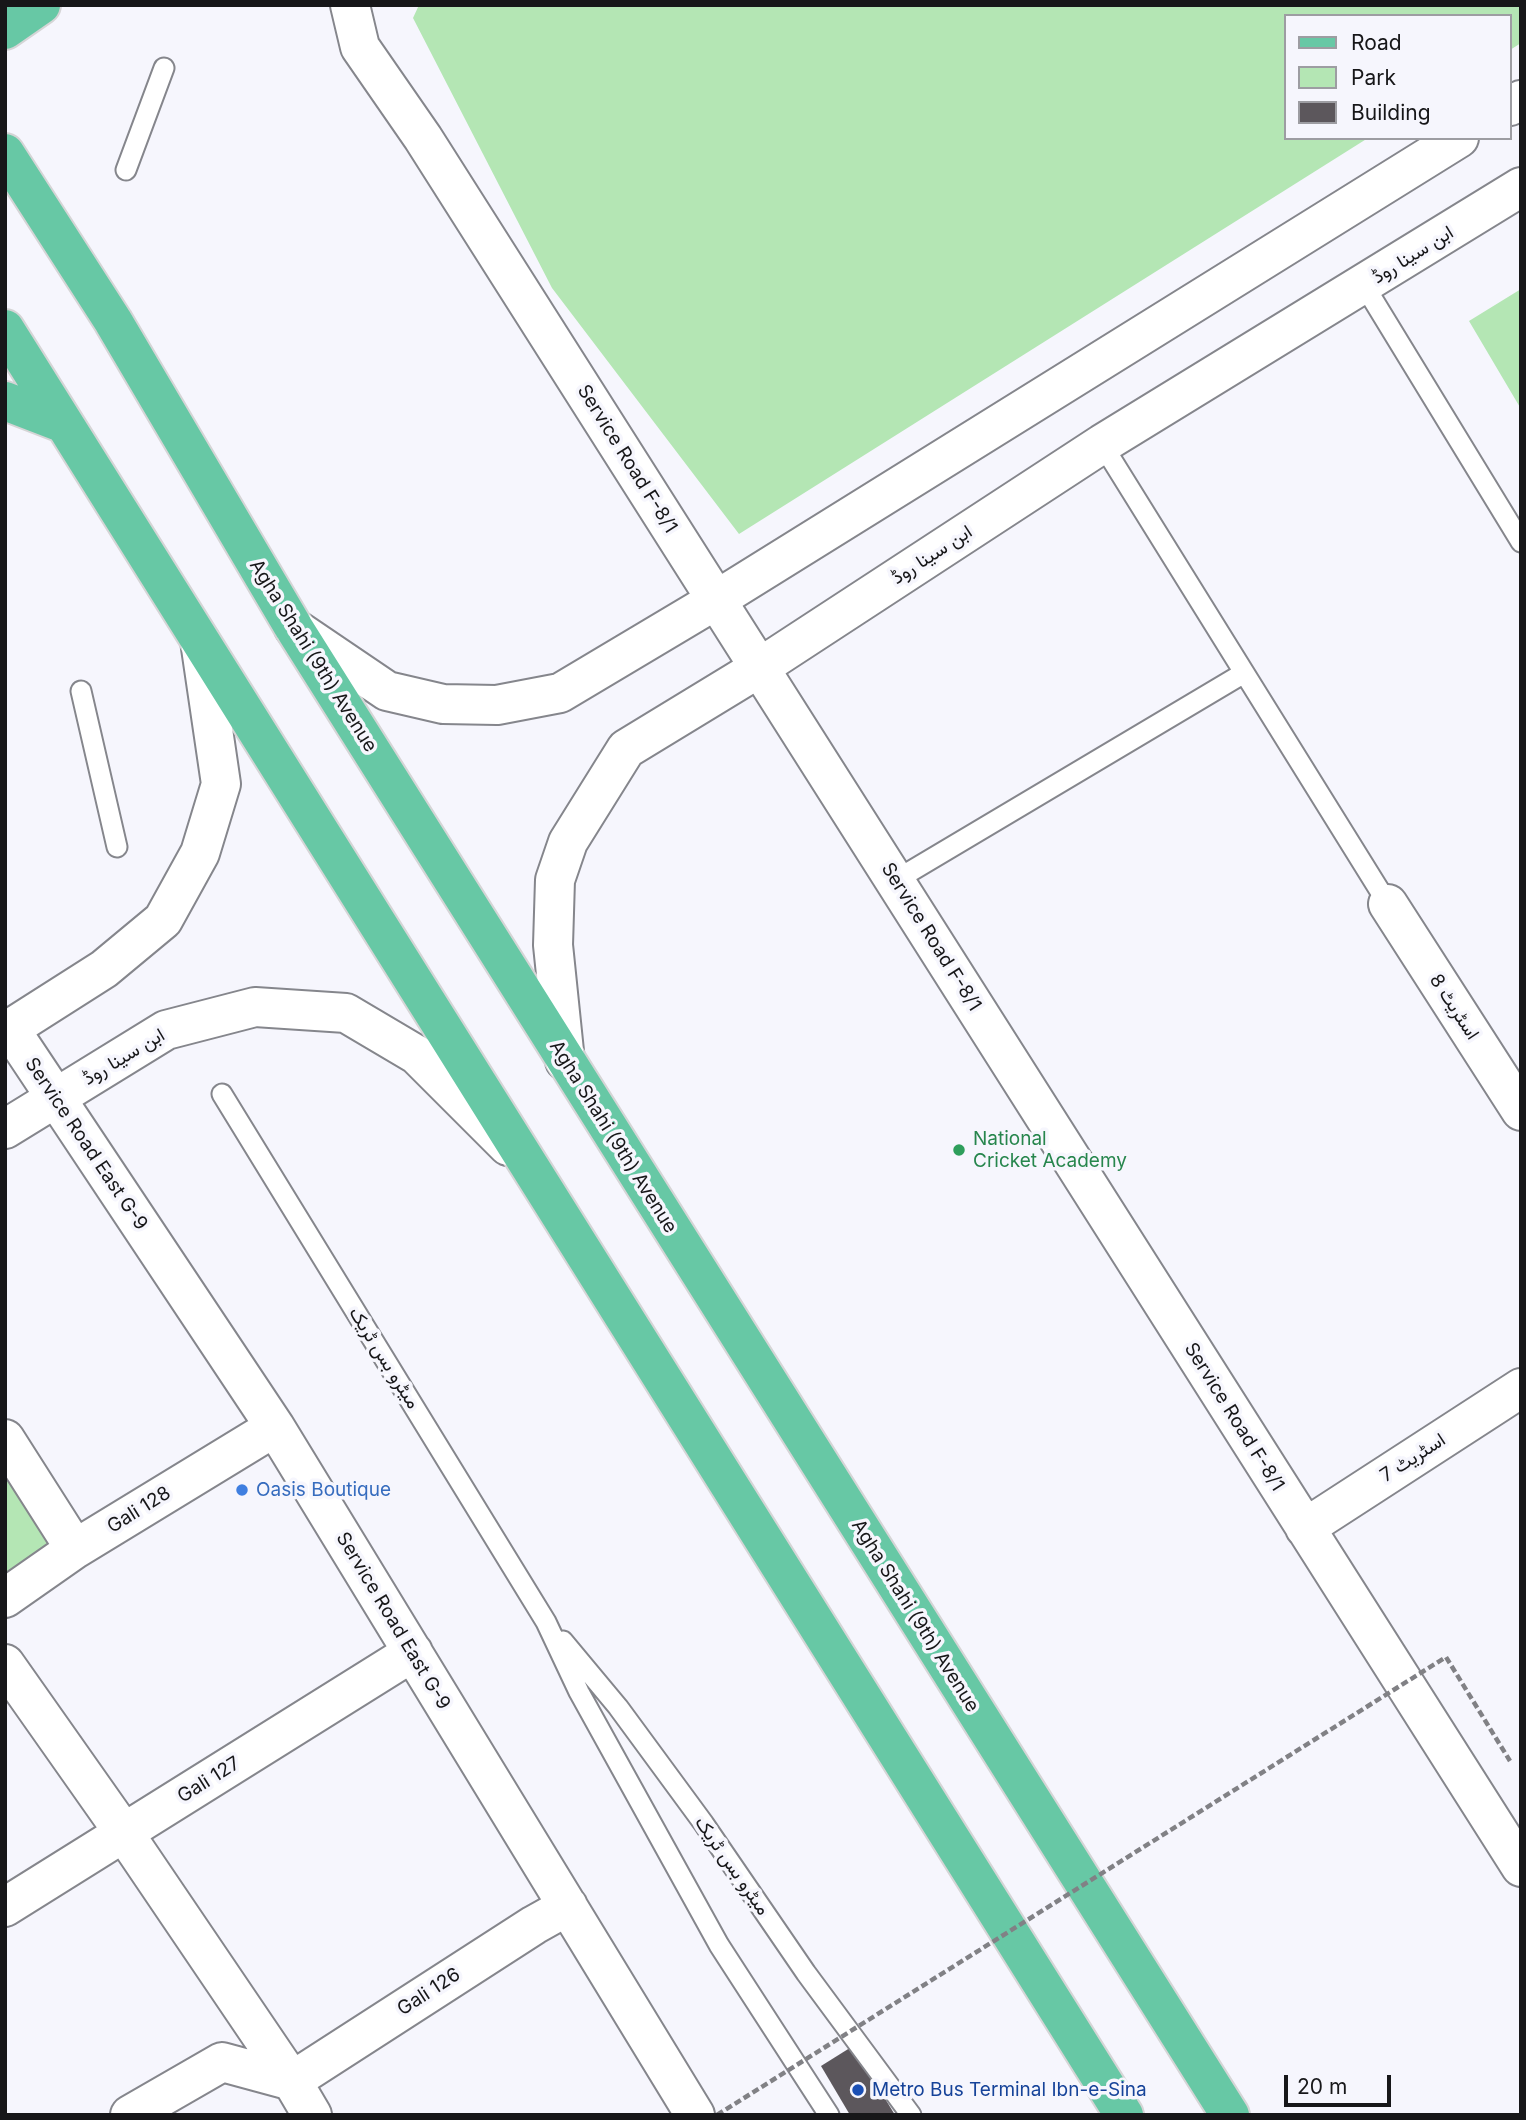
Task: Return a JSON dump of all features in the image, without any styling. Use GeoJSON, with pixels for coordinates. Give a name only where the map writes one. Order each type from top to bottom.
{"type":"FeatureCollection","features":[{"type":"Feature","properties":{"kind":"main road"},"geometry":{"type":"LineString","coordinates":[[5,30],[41,5]]}},
{"type":"Feature","properties":{"kind":"main road","name":"Agha Shahi (9th) Avenue"},"geometry":{"type":"LineString","coordinates":[[5,153],[113,321],[294,628],[1230,2115]]}},
{"type":"Feature","properties":{"kind":"main road"},"geometry":{"type":"LineString","coordinates":[[5,329],[1124,2115]]}},
{"type":"Feature","properties":{"kind":"main road"},"geometry":{"type":"LineString","coordinates":[[5,401],[62,423]]}},
{"type":"Feature","properties":{"kind":"street","name":"Service Road F-8/1"},"geometry":{"type":"LineString","coordinates":[[350,5],[360,47],[423,138],[1521,1867]]}},
{"type":"Feature","properties":{"kind":"street"},"geometry":{"type":"LineString","coordinates":[[294,628],[387,691],[443,704],[497,705],[560,693],[716,600],[1456,140]]}},
{"type":"Feature","properties":{"kind":"street","name":"ابن سینا روڈ"},"geometry":{"type":"LineString","coordinates":[[565,1061],[553,945],[555,880],[568,842],[626,749],[760,668],[1102,444],[1521,187]]}},
{"type":"Feature","properties":{"kind":"street"},"geometry":{"type":"LineString","coordinates":[[8,1031],[104,969],[163,920],[200,853],[221,784],[200,641]]}},
{"type":"Feature","properties":{"kind":"street","name":"اسٹریٹ 8"},"geometry":{"type":"LineString","coordinates":[[1388,904],[1521,1111]]}},
{"type":"Feature","properties":{"kind":"street","name":"ابن سینا روڈ"},"geometry":{"type":"LineString","coordinates":[[5,1129],[166,1030],[255,1007],[346,1013],[417,1055],[530,1168]]}},
{"type":"Feature","properties":{"kind":"street","name":"Service Road East G-9"},"geometry":{"type":"LineString","coordinates":[[8,1031],[275,1427],[695,2115]]}},
{"type":"Feature","properties":{"kind":"street","name":"اسٹریٹ 7"},"geometry":{"type":"LineString","coordinates":[[1305,1528],[1521,1388]]}},
{"type":"Feature","properties":{"kind":"street","name":"Gali 128"},"geometry":{"type":"LineString","coordinates":[[5,1598],[75,1549],[275,1427]]}},
{"type":"Feature","properties":{"kind":"street"},"geometry":{"type":"LineString","coordinates":[[5,1439],[75,1549]]}},
{"type":"Feature","properties":{"kind":"street","name":"Gali 127"},"geometry":{"type":"LineString","coordinates":[[5,1907],[412,1652]]}},
{"type":"Feature","properties":{"kind":"street"},"geometry":{"type":"LineString","coordinates":[[5,1664],[124,1833],[292,2081],[312,2115]]}},
{"type":"Feature","properties":{"kind":"street","name":"Gali 126"},"geometry":{"type":"LineString","coordinates":[[292,2081],[534,1925],[568,1906]]}},
{"type":"Feature","properties":{"kind":"street"},"geometry":{"type":"LineString","coordinates":[[130,2115],[222,2062],[292,2081]]}},
{"type":"Feature","properties":{"kind":"lane"},"geometry":{"type":"LineString","coordinates":[[126,170],[164,68]]}},
{"type":"Feature","properties":{"kind":"lane"},"geometry":{"type":"LineString","coordinates":[[1364,285],[1521,542]]}},
{"type":"Feature","properties":{"kind":"lane"},"geometry":{"type":"LineString","coordinates":[[1102,444],[1388,904]]}},
{"type":"Feature","properties":{"kind":"lane"},"geometry":{"type":"LineString","coordinates":[[896,880],[1244,673]]}},
{"type":"Feature","properties":{"kind":"lane"},"geometry":{"type":"LineString","coordinates":[[81,691],[117,846]]}},
{"type":"Feature","properties":{"kind":"lane","name":"میٹرو بس ٹریک"},"geometry":{"type":"LineString","coordinates":[[222,1094],[547,1622],[579,1692],[719,1945],[829,2115]]}},
{"type":"Feature","properties":{"kind":"lane","name":"میٹرو بس ٹریک"},"geometry":{"type":"LineString","coordinates":[[547,1622],[618,1707],[704,1825],[806,1973],[911,2115]]}},
{"type":"Feature","properties":{"kind":"path"},"geometry":{"type":"LineString","coordinates":[[717,2115],[1446,1657],[1510,1761]]}},
{"type":"Feature","properties":{"kind":"green space"},"geometry":{"type":"Polygon","coordinates":[[[419,5],[1521,5],[1521,43],[1512,49],[1512,14],[1284,14],[1284,140],[1365,140],[739,534],[552,288],[413,18],[419,5]]]}},
{"type":"Feature","properties":{"kind":"green space"},"geometry":{"type":"Polygon","coordinates":[[[1521,289],[1521,409],[1469,321],[1521,289]]]}},
{"type":"Feature","properties":{"kind":"green space"},"geometry":{"type":"Polygon","coordinates":[[[5,1472],[50,1545],[5,1575],[5,1472]]]}},
{"type":"Feature","properties":{"kind":"building","name":"Metro Bus Terminal Ibn-e-Sina"},"geometry":{"type":"Polygon","coordinates":[[[853,2046],[895,2115],[850,2115],[821,2066],[853,2046]]]}},
{"type":"Feature","properties":{"kind":"place","name":"National Cricket Academy"},"geometry":{"type":"Point","coordinates":[959,1150]}},
{"type":"Feature","properties":{"kind":"place","name":"Oasis Boutique"},"geometry":{"type":"Point","coordinates":[242,1490]}},
{"type":"Feature","properties":{"kind":"place","name":"Metro Bus Terminal Ibn-e-Sina"},"geometry":{"type":"Point","coordinates":[858,2090]}}]}
